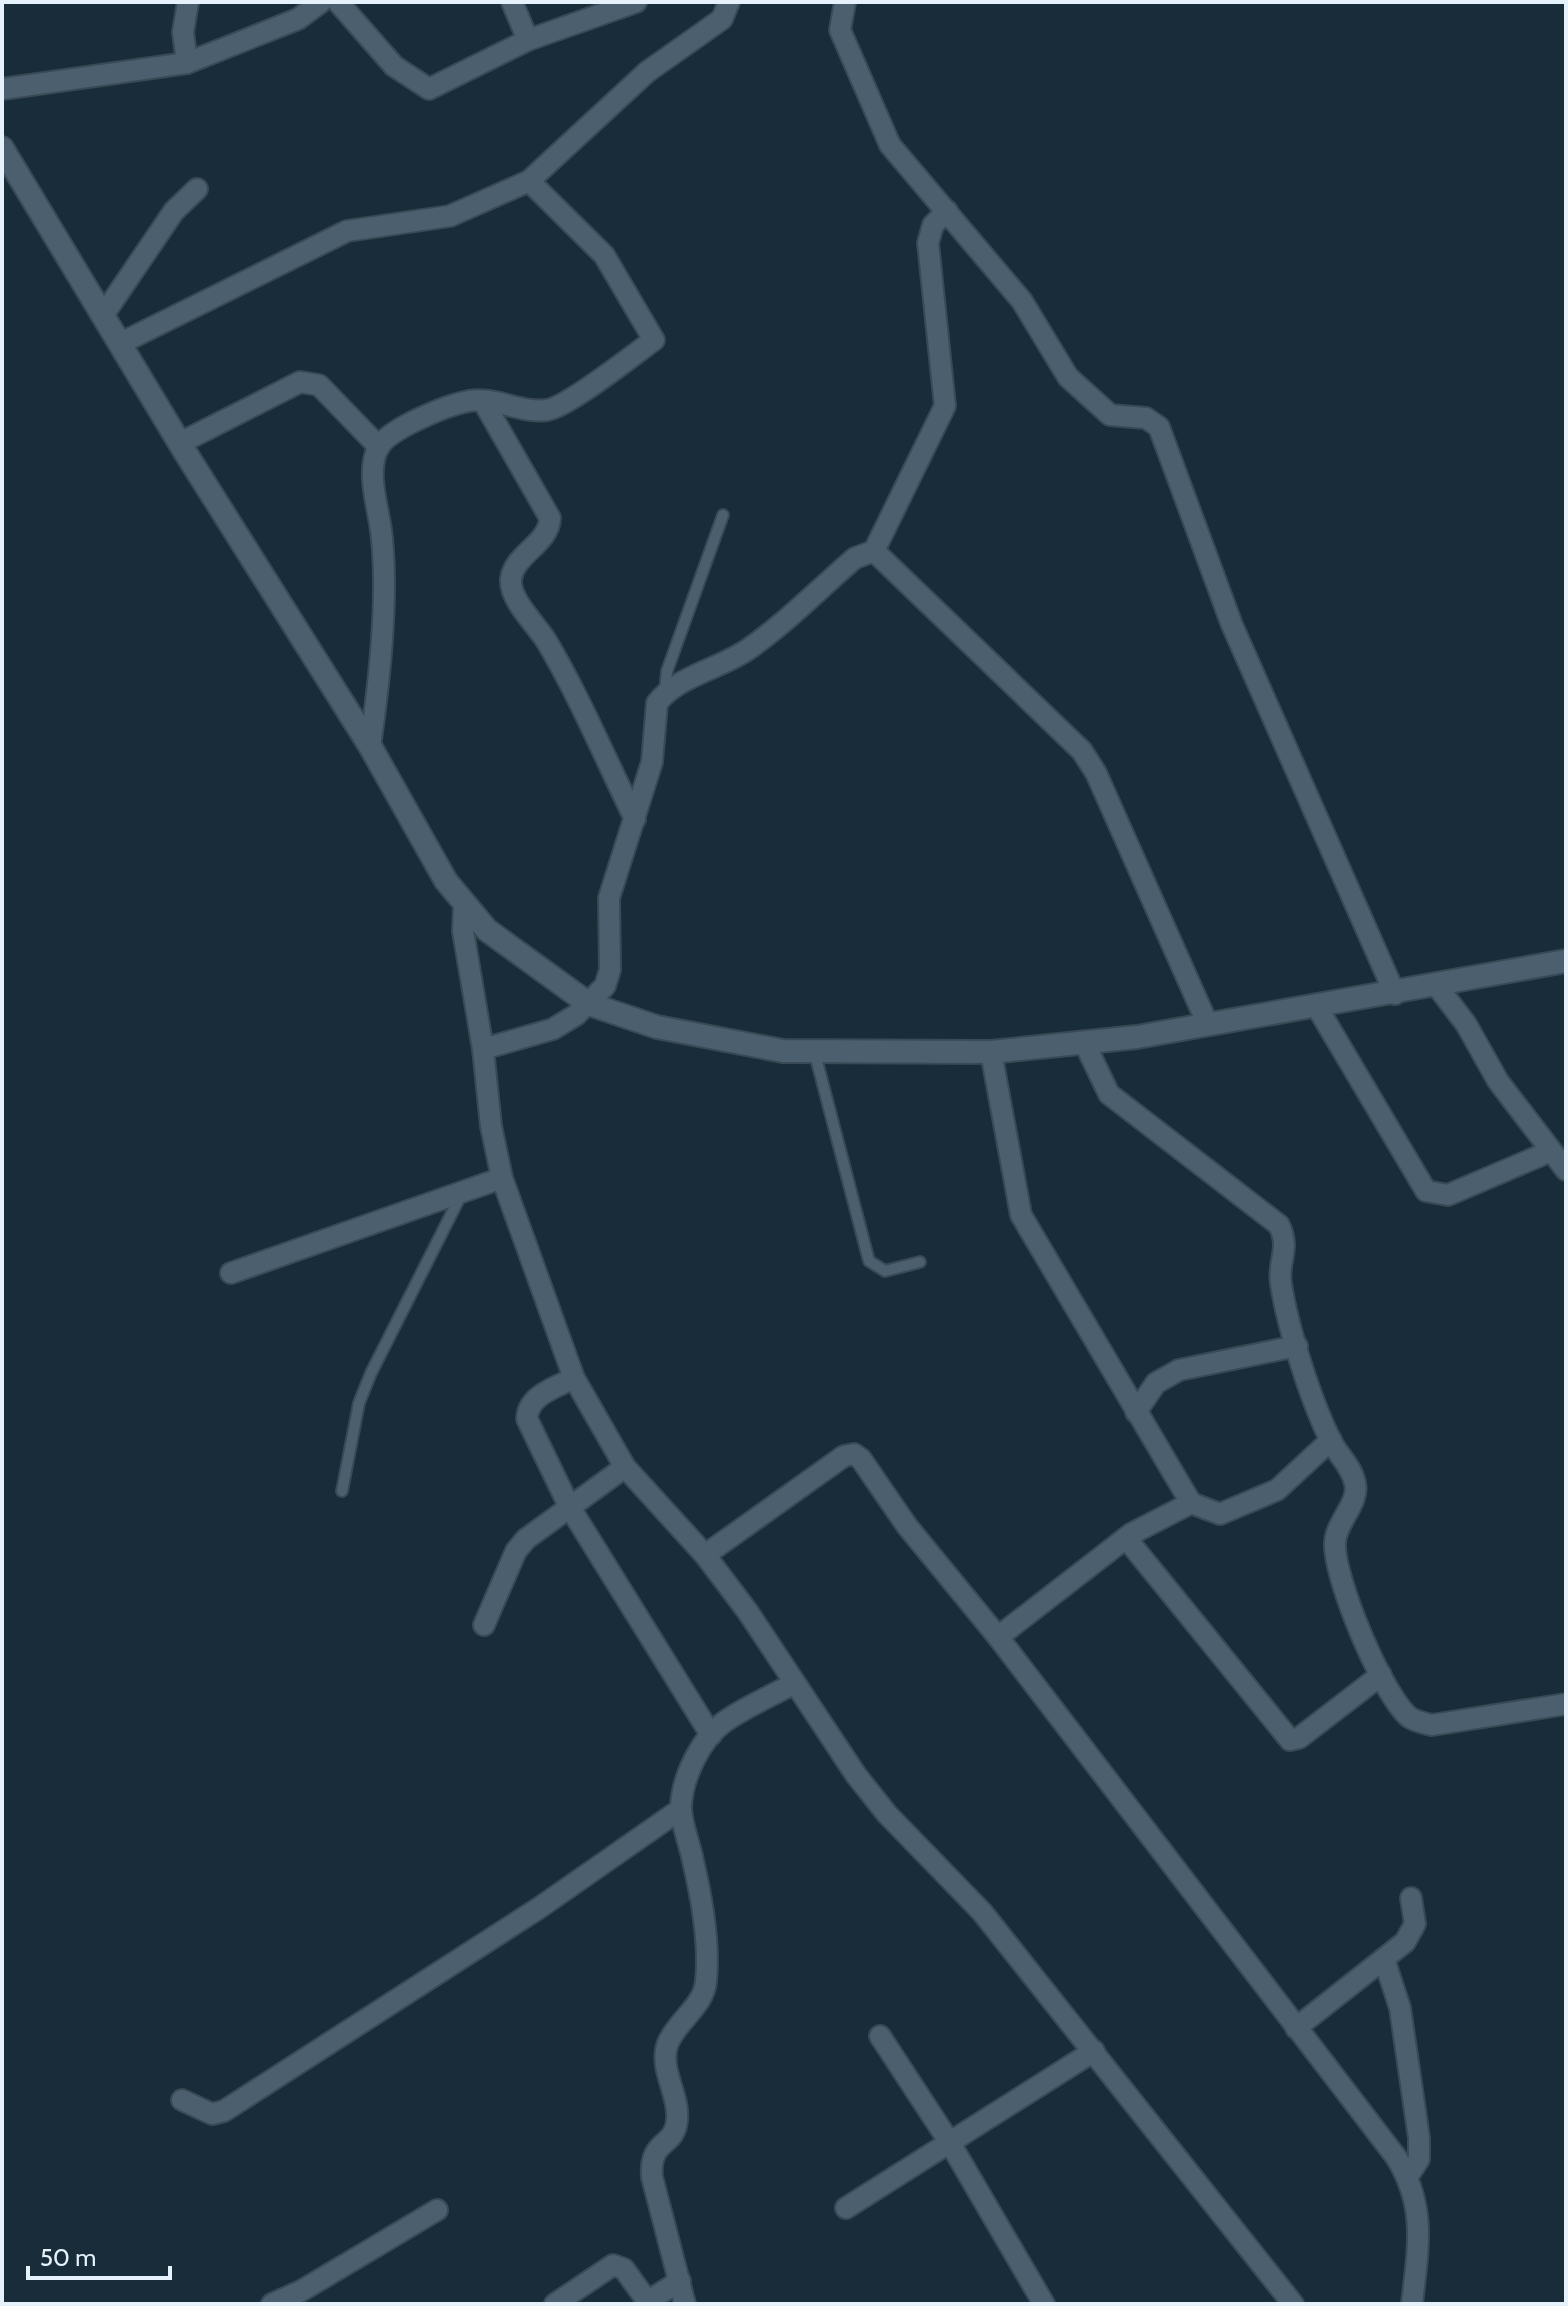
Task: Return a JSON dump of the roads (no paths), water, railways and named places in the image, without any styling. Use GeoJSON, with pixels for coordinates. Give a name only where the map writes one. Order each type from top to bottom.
{"type":"FeatureCollection","features":[{"type":"Feature","properties":{"kind":"street"},"geometry":{"type":"LineString","coordinates":[[187,63],[183,32],[188,2]]}},
{"type":"Feature","properties":{"kind":"street"},"geometry":{"type":"LineString","coordinates":[[2,89],[187,63],[298,19],[321,2]]}},
{"type":"Feature","properties":{"kind":"street"},"geometry":{"type":"LineString","coordinates":[[338,2],[394,66],[429,89],[528,40],[636,2]]}},
{"type":"Feature","properties":{"kind":"street"},"geometry":{"type":"LineString","coordinates":[[512,2],[528,40]]}},
{"type":"Feature","properties":{"kind":"street"},"geometry":{"type":"LineString","coordinates":[[121,343],[347,231],[450,216],[529,181],[647,72],[722,19],[729,2]]}},
{"type":"Feature","properties":{"kind":"street"},"geometry":{"type":"LineString","coordinates":[[845,2],[840,30],[883,133],[1022,301],[1049,350],[1084,394],[1110,415],[1146,418],[1159,427],[1232,625],[1395,994]]}},
{"type":"Feature","properties":{"kind":"street"},"geometry":{"type":"LineString","coordinates":[[2,148],[180,443],[370,746],[446,881],[487,930],[589,1004],[657,1027],[815,1054],[991,1052],[1208,1025],[1566,961]]}},
{"type":"Feature","properties":{"kind":"street"},"geometry":{"type":"LineString","coordinates":[[370,746],[378,688],[383,572],[382,538],[374,494],[375,457],[379,447],[397,430],[469,401],[548,410],[654,340],[604,255],[529,181]]}},
{"type":"Feature","properties":{"kind":"street"},"geometry":{"type":"LineString","coordinates":[[104,314],[174,211],[197,189]]}},
{"type":"Feature","properties":{"kind":"street"},"geometry":{"type":"LineString","coordinates":[[483,1049],[553,1029],[589,1004],[605,986],[610,970],[609,898],[652,762],[654,711],[665,693],[750,648],[855,558],[874,551],[945,406],[928,243],[933,225],[947,211]]}},
{"type":"Feature","properties":{"kind":"street"},"geometry":{"type":"LineString","coordinates":[[180,443],[300,382],[309,381],[319,385],[379,447]]}},
{"type":"Feature","properties":{"kind":"street"},"geometry":{"type":"LineString","coordinates":[[483,401],[550,518],[546,533],[514,570],[511,581],[513,593],[547,642],[635,819]]}},
{"type":"Feature","properties":{"kind":"street"},"geometry":{"type":"LineString","coordinates":[[874,551],[1091,763],[1208,1025]]}},
{"type":"Feature","properties":{"kind":"street"},"geometry":{"type":"LineString","coordinates":[[464,905],[463,931],[483,1049],[491,1126],[502,1178],[574,1378],[625,1467],[705,1555],[748,1612],[793,1684],[879,1804],[982,1912],[1293,2304]]}},
{"type":"Feature","properties":{"kind":"street"},"geometry":{"type":"LineString","coordinates":[[1437,986],[1466,1024],[1498,1081],[1566,1170]]}},
{"type":"Feature","properties":{"kind":"street"},"geometry":{"type":"LineString","coordinates":[[1317,1007],[1426,1191],[1448,1195],[1551,1151]]}},
{"type":"Feature","properties":{"kind":"street"},"geometry":{"type":"LineString","coordinates":[[1084,1042],[1101,1084],[1109,1094],[1279,1225],[1286,1248],[1281,1287],[1297,1346],[1331,1440],[1351,1473],[1356,1490],[1339,1523],[1334,1549],[1349,1604],[1381,1675],[1411,1719],[1432,1725],[1566,1704]]}},
{"type":"Feature","properties":{"kind":"street"},"geometry":{"type":"LineString","coordinates":[[991,1052],[1021,1215],[1191,1503],[1220,1514],[1277,1490],[1331,1440]]}},
{"type":"Feature","properties":{"kind":"street"},"geometry":{"type":"LineString","coordinates":[[231,1273],[502,1178]]}},
{"type":"Feature","properties":{"kind":"street"},"geometry":{"type":"LineString","coordinates":[[1136,1412],[1156,1383],[1179,1370],[1297,1346]]}},
{"type":"Feature","properties":{"kind":"street"},"geometry":{"type":"LineString","coordinates":[[574,1378],[534,1400],[528,1409],[527,1419],[569,1506],[711,1735]]}},
{"type":"Feature","properties":{"kind":"street"},"geometry":{"type":"LineString","coordinates":[[705,1555],[844,1456],[854,1454],[861,1459],[907,1526],[998,1637],[1408,2176],[1419,2216],[1412,2304]]}},
{"type":"Feature","properties":{"kind":"street"},"geometry":{"type":"LineString","coordinates":[[484,1625],[516,1551],[539,1527],[625,1467]]}},
{"type":"Feature","properties":{"kind":"street"},"geometry":{"type":"LineString","coordinates":[[998,1637],[1126,1538],[1191,1503]]}},
{"type":"Feature","properties":{"kind":"street"},"geometry":{"type":"LineString","coordinates":[[1126,1538],[1290,1740],[1299,1738],[1381,1675]]}},
{"type":"Feature","properties":{"kind":"street"},"geometry":{"type":"LineString","coordinates":[[685,2304],[652,2177],[651,2160],[654,2151],[677,2126],[678,2113],[666,2058],[668,2042],[701,1999],[706,1984],[701,1892],[681,1809],[688,1773],[711,1735],[723,1723],[793,1684]]}},
{"type":"Feature","properties":{"kind":"street"},"geometry":{"type":"LineString","coordinates":[[182,2100],[212,2114],[224,2111],[539,1908],[681,1809]]}},
{"type":"Feature","properties":{"kind":"street"},"geometry":{"type":"LineString","coordinates":[[1296,2028],[1384,1959],[1412,1932],[1415,1914],[1411,1898]]}},
{"type":"Feature","properties":{"kind":"street"},"geometry":{"type":"LineString","coordinates":[[1384,1959],[1400,2008],[1419,2138],[1419,2159],[1408,2176]]}},
{"type":"Feature","properties":{"kind":"street"},"geometry":{"type":"LineString","coordinates":[[880,2036],[950,2143],[1044,2304]]}},
{"type":"Feature","properties":{"kind":"street"},"geometry":{"type":"LineString","coordinates":[[846,2208],[1094,2051]]}},
{"type":"Feature","properties":{"kind":"street"},"geometry":{"type":"LineString","coordinates":[[272,2304],[306,2297],[437,2210]]}},
{"type":"Feature","properties":{"kind":"street"},"geometry":{"type":"LineString","coordinates":[[555,2304],[613,2265],[624,2269],[645,2298],[653,2298],[680,2281]]}},
{"type":"Feature","properties":{"kind":"lane"},"geometry":{"type":"LineString","coordinates":[[665,693],[667,671],[723,515]]}},
{"type":"Feature","properties":{"kind":"lane"},"geometry":{"type":"LineString","coordinates":[[815,1054],[869,1261],[877,1269],[885,1271],[920,1262]]}},
{"type":"Feature","properties":{"kind":"lane"},"geometry":{"type":"LineString","coordinates":[[342,1491],[359,1403],[371,1373],[462,1192]]}}]}
